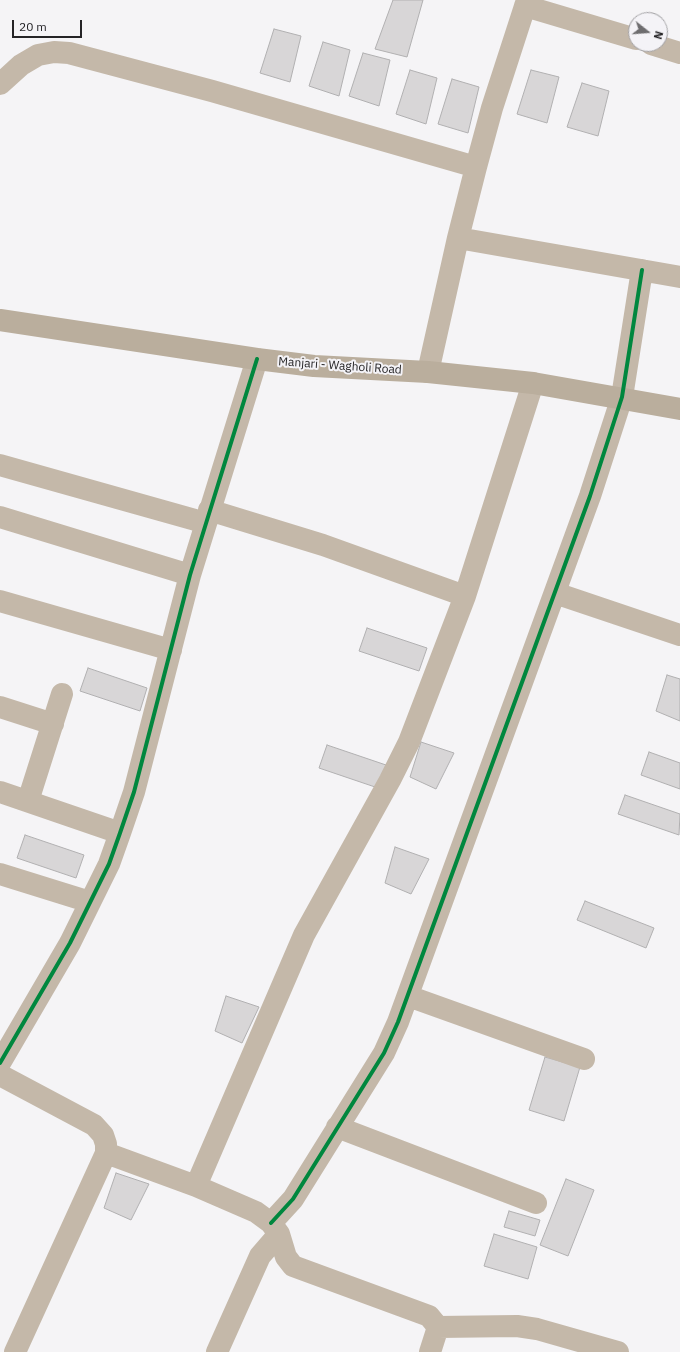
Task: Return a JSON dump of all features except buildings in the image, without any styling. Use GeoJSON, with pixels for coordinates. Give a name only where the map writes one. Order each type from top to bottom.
{"type":"FeatureCollection","features":[{"type":"Feature","properties":{"kind":"main road","name":"Manjari - Wagholi Road"},"geometry":{"type":"LineString","coordinates":[[0,320],[257,359],[314,366],[428,372],[533,383],[680,409]]}},
{"type":"Feature","properties":{"kind":"street"},"geometry":{"type":"LineString","coordinates":[[428,372],[458,238],[476,168],[492,108],[526,3],[628,36]]}},
{"type":"Feature","properties":{"kind":"street"},"geometry":{"type":"LineString","coordinates":[[668,49],[680,52]]}},
{"type":"Feature","properties":{"kind":"street"},"geometry":{"type":"LineString","coordinates":[[0,84],[21,65],[38,55],[54,52],[69,53],[212,91],[476,168]]}},
{"type":"Feature","properties":{"kind":"street"},"geometry":{"type":"LineString","coordinates":[[458,238],[680,277]]}},
{"type":"Feature","properties":{"kind":"street"},"geometry":{"type":"LineString","coordinates":[[217,1352],[260,1256],[293,1199],[384,1053],[398,1022],[590,496],[622,398],[642,270]]}},
{"type":"Feature","properties":{"kind":"street"},"geometry":{"type":"LineString","coordinates":[[0,1062],[70,943],[108,864],[120,833],[134,792],[190,575],[257,359]]}},
{"type":"Feature","properties":{"kind":"street"},"geometry":{"type":"LineString","coordinates":[[196,1186],[304,935],[390,780],[409,742],[464,596],[533,383]]}},
{"type":"Feature","properties":{"kind":"street"},"geometry":{"type":"LineString","coordinates":[[0,465],[323,545],[464,596]]}},
{"type":"Feature","properties":{"kind":"street"},"geometry":{"type":"LineString","coordinates":[[0,517],[190,575]]}},
{"type":"Feature","properties":{"kind":"street"},"geometry":{"type":"LineString","coordinates":[[555,593],[680,635]]}},
{"type":"Feature","properties":{"kind":"street"},"geometry":{"type":"LineString","coordinates":[[0,601],[171,650]]}},
{"type":"Feature","properties":{"kind":"street"},"geometry":{"type":"LineString","coordinates":[[28,801],[62,694]]}},
{"type":"Feature","properties":{"kind":"street"},"geometry":{"type":"LineString","coordinates":[[0,707],[53,724]]}},
{"type":"Feature","properties":{"kind":"street"},"geometry":{"type":"LineString","coordinates":[[0,792],[120,833]]}},
{"type":"Feature","properties":{"kind":"street"},"geometry":{"type":"LineString","coordinates":[[0,874],[90,902]]}},
{"type":"Feature","properties":{"kind":"street"},"geometry":{"type":"LineString","coordinates":[[408,996],[584,1059]]}},
{"type":"Feature","properties":{"kind":"street"},"geometry":{"type":"LineString","coordinates":[[0,1075],[94,1125],[103,1135],[106,1144],[106,1153],[15,1352]]}},
{"type":"Feature","properties":{"kind":"street"},"geometry":{"type":"LineString","coordinates":[[337,1127],[536,1203]]}},
{"type":"Feature","properties":{"kind":"street"},"geometry":{"type":"LineString","coordinates":[[106,1153],[239,1203],[256,1212],[275,1229],[286,1257],[293,1266],[429,1316],[438,1327]]}},
{"type":"Feature","properties":{"kind":"street"},"geometry":{"type":"LineString","coordinates":[[438,1327],[517,1326],[537,1329],[618,1352]]}},
{"type":"Feature","properties":{"kind":"street"},"geometry":{"type":"LineString","coordinates":[[430,1352],[438,1327]]}},
{"type":"Feature","properties":{"kind":"cycle path"},"geometry":{"type":"LineString","coordinates":[[271,1223],[293,1199],[384,1053],[398,1022],[590,496],[622,397],[642,270]]}},
{"type":"Feature","properties":{"kind":"cycle path"},"geometry":{"type":"LineString","coordinates":[[0,1063],[70,943],[109,864],[134,792],[190,575],[257,359]]}}]}
